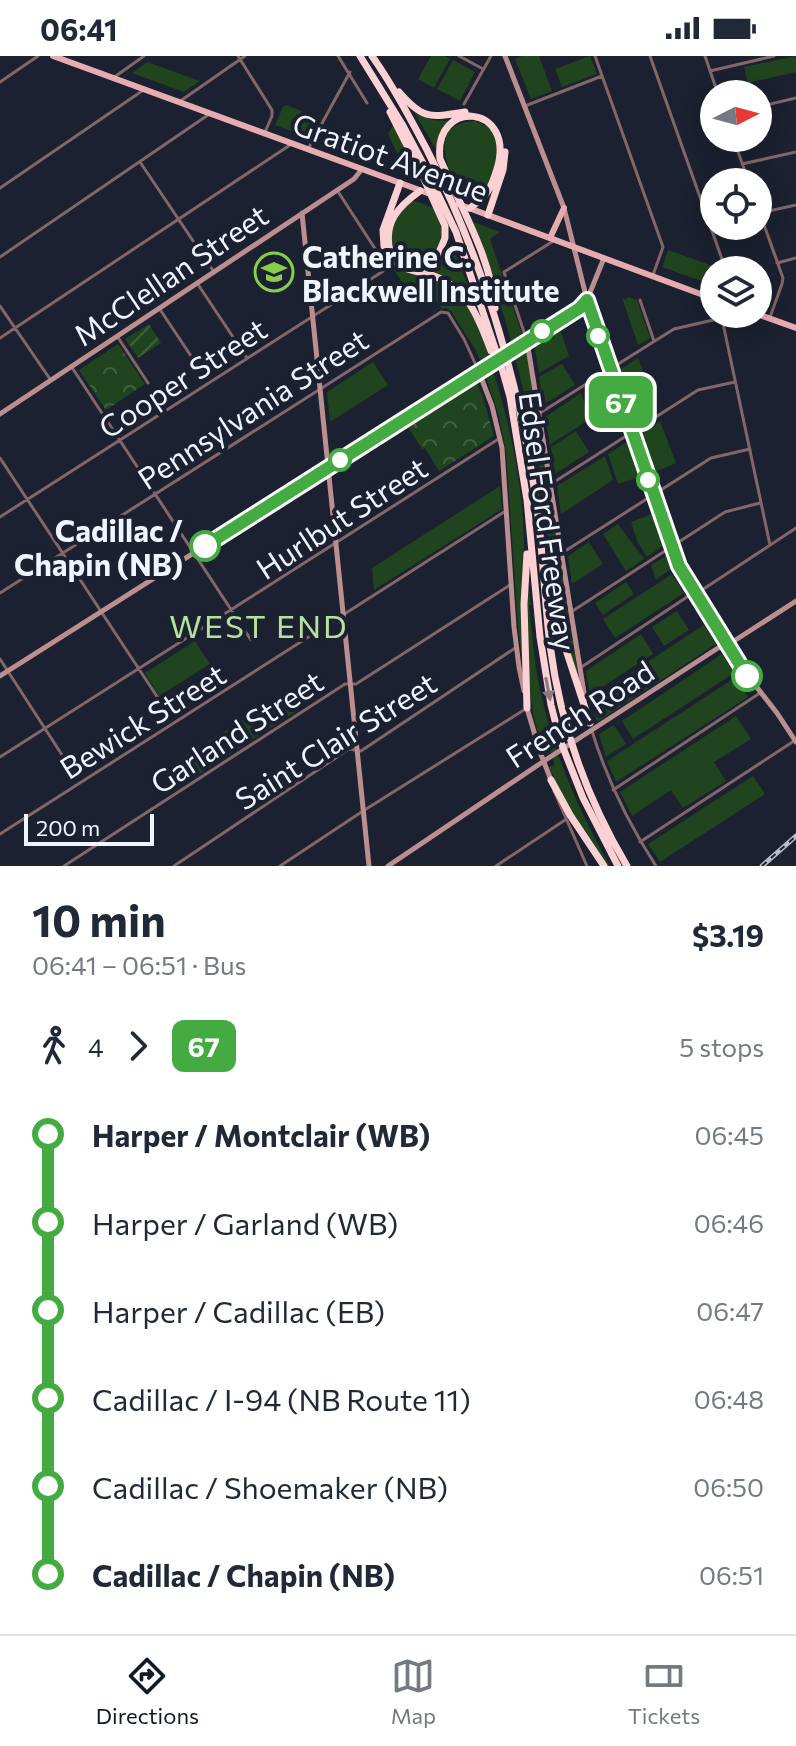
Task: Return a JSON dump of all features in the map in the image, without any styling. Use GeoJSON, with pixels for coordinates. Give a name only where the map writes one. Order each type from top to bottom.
{"type":"FeatureCollection","features":[{"type":"Feature","properties":{"kind":"highway","name":"Edsel Ford Freeway"},"geometry":{"type":"LineString","coordinates":[[360,56],[395,112],[456,232],[503,372],[518,441],[541,649],[557,728],[583,798],[618,866]]}},
{"type":"Feature","properties":{"kind":"highway","name":"Edsel Ford Freeway"},"geometry":{"type":"LineString","coordinates":[[372,56],[390,80],[454,207],[495,315],[524,427],[541,542],[550,647],[569,733],[592,799],[627,866]]}},
{"type":"Feature","properties":{"kind":"highway"},"geometry":{"type":"LineString","coordinates":[[367,67],[445,226],[445,238],[438,255],[426,262],[406,263],[390,251],[389,233],[399,207],[422,192]]}},
{"type":"Feature","properties":{"kind":"highway"},"geometry":{"type":"LineString","coordinates":[[390,80],[407,101],[422,113],[442,117],[475,112],[498,127],[505,145],[503,170],[488,215]]}},
{"type":"Feature","properties":{"kind":"highway"},"geometry":{"type":"LineString","coordinates":[[468,207],[488,194],[501,152],[499,137],[492,125],[472,116],[456,120],[448,126],[441,136],[440,159],[487,269],[494,290],[495,315]]}},
{"type":"Feature","properties":{"kind":"highway"},"geometry":{"type":"LineString","coordinates":[[400,183],[383,230],[383,242],[388,254],[401,267],[450,283],[465,297],[503,372]]}},
{"type":"Feature","properties":{"kind":"highway"},"geometry":{"type":"LineString","coordinates":[[527,708],[524,616],[529,528]]}},
{"type":"Feature","properties":{"kind":"highway"},"geometry":{"type":"LineString","coordinates":[[541,542],[564,643],[591,727]]}},
{"type":"Feature","properties":{"kind":"highway"},"geometry":{"type":"LineString","coordinates":[[551,780],[604,866]]}},
{"type":"Feature","properties":{"kind":"main road","name":"Gratiot Avenue"},"geometry":{"type":"LineString","coordinates":[[53,56],[700,293]]}},
{"type":"Feature","properties":{"kind":"main road"},"geometry":{"type":"LineString","coordinates":[[552,239],[564,208]]}},
{"type":"Feature","properties":{"kind":"main road"},"geometry":{"type":"LineString","coordinates":[[772,319],[796,328]]}},
{"type":"Feature","properties":{"kind":"street"},"geometry":{"type":"LineString","coordinates":[[0,82],[38,56]]}},
{"type":"Feature","properties":{"kind":"street"},"geometry":{"type":"LineString","coordinates":[[113,78],[144,56]]}},
{"type":"Feature","properties":{"kind":"street"},"geometry":{"type":"LineString","coordinates":[[179,102],[245,56]]}},
{"type":"Feature","properties":{"kind":"street"},"geometry":{"type":"LineString","coordinates":[[338,56],[367,103]]}},
{"type":"Feature","properties":{"kind":"street"},"geometry":{"type":"LineString","coordinates":[[459,56],[483,69]]}},
{"type":"Feature","properties":{"kind":"street"},"geometry":{"type":"LineString","coordinates":[[464,104],[491,56]]}},
{"type":"Feature","properties":{"kind":"street"},"geometry":{"type":"LineString","coordinates":[[506,56],[564,208],[587,300],[680,570],[742,669],[796,741],[640,842]]}},
{"type":"Feature","properties":{"kind":"street"},"geometry":{"type":"LineString","coordinates":[[601,56],[595,57],[663,247],[653,276]]}},
{"type":"Feature","properties":{"kind":"street"},"geometry":{"type":"LineString","coordinates":[[650,56],[721,256]]}},
{"type":"Feature","properties":{"kind":"street"},"geometry":{"type":"LineString","coordinates":[[705,56],[713,80]]}},
{"type":"Feature","properties":{"kind":"street"},"geometry":{"type":"LineString","coordinates":[[710,71],[774,56]]}},
{"type":"Feature","properties":{"kind":"street"},"geometry":{"type":"LineString","coordinates":[[239,58],[272,110],[264,133]]}},
{"type":"Feature","properties":{"kind":"street"},"geometry":{"type":"LineString","coordinates":[[308,149],[350,72]]}},
{"type":"Feature","properties":{"kind":"street"},"geometry":{"type":"LineString","coordinates":[[525,106],[602,76]]}},
{"type":"Feature","properties":{"kind":"street"},"geometry":{"type":"LineString","coordinates":[[0,188],[144,89]]}},
{"type":"Feature","properties":{"kind":"street"},"geometry":{"type":"LineString","coordinates":[[772,104],[796,98]]}},
{"type":"Feature","properties":{"kind":"street"},"geometry":{"type":"LineString","coordinates":[[0,257],[211,114]]}},
{"type":"Feature","properties":{"kind":"street"},"geometry":{"type":"LineString","coordinates":[[0,338],[293,144]]}},
{"type":"Feature","properties":{"kind":"street"},"geometry":{"type":"LineString","coordinates":[[738,152],[744,168]]}},
{"type":"Feature","properties":{"kind":"street"},"geometry":{"type":"LineString","coordinates":[[742,164],[796,152]]}},
{"type":"Feature","properties":{"kind":"street"},"geometry":{"type":"LineString","coordinates":[[140,162],[214,272]]}},
{"type":"Feature","properties":{"kind":"street","name":"McClellan Street"},"geometry":{"type":"LineString","coordinates":[[0,414],[354,179],[362,169]]}},
{"type":"Feature","properties":{"kind":"street","name":"Cooper Street"},"geometry":{"type":"LineString","coordinates":[[0,517],[385,270],[383,261],[337,190]]}},
{"type":"Feature","properties":{"kind":"street"},"geometry":{"type":"LineString","coordinates":[[772,210],[796,205]]}},
{"type":"Feature","properties":{"kind":"street"},"geometry":{"type":"LineString","coordinates":[[302,213],[369,866]]}},
{"type":"Feature","properties":{"kind":"street","name":"Edsel Ford Freeway"},"geometry":{"type":"LineString","coordinates":[[552,239],[504,272],[527,341],[591,727]]}},
{"type":"Feature","properties":{"kind":"street"},"geometry":{"type":"LineString","coordinates":[[769,240],[783,281],[772,310]]}},
{"type":"Feature","properties":{"kind":"street"},"geometry":{"type":"LineString","coordinates":[[0,676],[580,308],[587,300],[604,258]]}},
{"type":"Feature","properties":{"kind":"street"},"geometry":{"type":"LineString","coordinates":[[777,263],[796,258]]}},
{"type":"Feature","properties":{"kind":"street"},"geometry":{"type":"LineString","coordinates":[[197,283],[247,358]]}},
{"type":"Feature","properties":{"kind":"street"},"geometry":{"type":"LineString","coordinates":[[640,300],[654,341]]}},
{"type":"Feature","properties":{"kind":"street"},"geometry":{"type":"LineString","coordinates":[[0,306],[50,380]]}},
{"type":"Feature","properties":{"kind":"street"},"geometry":{"type":"LineString","coordinates":[[159,308],[191,356]]}},
{"type":"Feature","properties":{"kind":"street","name":"Edsel Ford Freeway"},"geometry":{"type":"LineString","coordinates":[[446,311],[464,339],[479,372],[500,438],[516,648],[527,708],[551,780]]}},
{"type":"Feature","properties":{"kind":"street","name":"Pennsylvania Street"},"geometry":{"type":"LineString","coordinates":[[0,593],[446,311]]}},
{"type":"Feature","properties":{"kind":"street"},"geometry":{"type":"LineString","coordinates":[[540,413],[677,327],[700,321]]}},
{"type":"Feature","properties":{"kind":"street"},"geometry":{"type":"LineString","coordinates":[[724,328],[770,546]]}},
{"type":"Feature","properties":{"kind":"street"},"geometry":{"type":"LineString","coordinates":[[117,336],[148,383]]}},
{"type":"Feature","properties":{"kind":"street"},"geometry":{"type":"LineString","coordinates":[[71,366],[251,640]]}},
{"type":"Feature","properties":{"kind":"street"},"geometry":{"type":"LineString","coordinates":[[551,484],[698,390],[735,382]]}},
{"type":"Feature","properties":{"kind":"street","name":"Hurlbut Street"},"geometry":{"type":"LineString","coordinates":[[0,757],[500,438]]}},
{"type":"Feature","properties":{"kind":"street"},"geometry":{"type":"LineString","coordinates":[[562,553],[716,456],[750,449]]}},
{"type":"Feature","properties":{"kind":"street"},"geometry":{"type":"LineString","coordinates":[[0,458],[158,698]]}},
{"type":"Feature","properties":{"kind":"street"},"geometry":{"type":"LineString","coordinates":[[571,612],[725,512],[761,503]]}},
{"type":"Feature","properties":{"kind":"street","name":"Bewick Street"},"geometry":{"type":"LineString","coordinates":[[0,834],[507,510]]}},
{"type":"Feature","properties":{"kind":"street"},"geometry":{"type":"LineString","coordinates":[[580,668],[796,528]]}},
{"type":"Feature","properties":{"kind":"street","name":"Garland Street"},"geometry":{"type":"LineString","coordinates":[[64,866],[345,684],[356,684],[512,584]]}},
{"type":"Feature","properties":{"kind":"street","name":"French Road"},"geometry":{"type":"LineString","coordinates":[[388,866],[582,738],[591,727],[796,601]]}},
{"type":"Feature","properties":{"kind":"street","name":"Saint Clair Street"},"geometry":{"type":"LineString","coordinates":[[174,866],[349,749],[361,751],[516,648]]}},
{"type":"Feature","properties":{"kind":"street"},"geometry":{"type":"LineString","coordinates":[[0,659],[64,758]]}},
{"type":"Feature","properties":{"kind":"street"},"geometry":{"type":"LineString","coordinates":[[613,790],[761,693]]}},
{"type":"Feature","properties":{"kind":"street"},"geometry":{"type":"LineString","coordinates":[[280,866],[527,708]]}},
{"type":"Feature","properties":{"kind":"street"},"geometry":{"type":"LineString","coordinates":[[591,727],[613,790],[656,866]]}},
{"type":"Feature","properties":{"kind":"street"},"geometry":{"type":"LineString","coordinates":[[551,780],[565,820],[587,866]]}},
{"type":"Feature","properties":{"kind":"street"},"geometry":{"type":"LineString","coordinates":[[496,866],[565,820]]}},
{"type":"Feature","properties":{"kind":"green space"},"geometry":{"type":"Polygon","coordinates":[[[431,56],[450,59],[434,88],[418,79],[431,56]]]}},
{"type":"Feature","properties":{"kind":"green space"},"geometry":{"type":"Polygon","coordinates":[[[539,56],[552,91],[531,99],[515,59],[539,56]]]}},
{"type":"Feature","properties":{"kind":"green space"},"geometry":{"type":"Polygon","coordinates":[[[590,56],[597,74],[562,87],[555,69],[590,56]]]}},
{"type":"Feature","properties":{"kind":"green space"},"geometry":{"type":"Polygon","coordinates":[[[796,56],[796,72],[761,80],[747,80],[744,67],[796,56]]]}},
{"type":"Feature","properties":{"kind":"green space"},"geometry":{"type":"Polygon","coordinates":[[[453,60],[475,72],[460,101],[437,89],[453,60]]]}},
{"type":"Feature","properties":{"kind":"green space"},"geometry":{"type":"Polygon","coordinates":[[[147,62],[200,81],[184,92],[132,73],[147,62]]]}},
{"type":"Feature","properties":{"kind":"green space"},"geometry":{"type":"Polygon","coordinates":[[[287,105],[318,118],[308,137],[275,125],[283,107],[287,105]]]}},
{"type":"Feature","properties":{"kind":"green space"},"geometry":{"type":"Polygon","coordinates":[[[414,112],[435,120],[457,119],[437,151],[414,112]]]}},
{"type":"Feature","properties":{"kind":"green space"},"geometry":{"type":"Polygon","coordinates":[[[474,121],[487,126],[498,142],[496,164],[481,200],[458,192],[445,148],[451,130],[474,121]]]}},
{"type":"Feature","properties":{"kind":"green space"},"geometry":{"type":"Polygon","coordinates":[[[394,124],[421,179],[407,174],[388,134],[394,124]]]}},
{"type":"Feature","properties":{"kind":"green space"},"geometry":{"type":"Polygon","coordinates":[[[407,198],[434,208],[444,236],[437,254],[418,261],[402,257],[392,238],[394,224],[407,198]]]}},
{"type":"Feature","properties":{"kind":"green space"},"geometry":{"type":"Polygon","coordinates":[[[473,222],[500,232],[490,239],[523,337],[520,338],[523,350],[527,349],[579,681],[556,593],[545,501],[524,395],[507,325],[473,222]]]}},
{"type":"Feature","properties":{"kind":"green space"},"geometry":{"type":"Polygon","coordinates":[[[449,242],[474,305],[462,290],[413,268],[436,262],[449,242]]]}},
{"type":"Feature","properties":{"kind":"green space"},"geometry":{"type":"Polygon","coordinates":[[[668,250],[700,261],[700,281],[662,267],[668,250]]]}},
{"type":"Feature","properties":{"kind":"green space"},"geometry":{"type":"Polygon","coordinates":[[[388,259],[403,270],[431,278],[453,290],[473,313],[482,334],[507,421],[521,499],[524,677],[506,451],[499,416],[486,378],[489,372],[486,362],[481,362],[451,311],[442,309],[422,282],[407,291],[388,259]]]}},
{"type":"Feature","properties":{"kind":"green space"},"geometry":{"type":"Polygon","coordinates":[[[628,297],[637,300],[650,338],[638,345],[622,298],[626,300],[628,297]]]}},
{"type":"Feature","properties":{"kind":"green space"},"geometry":{"type":"Polygon","coordinates":[[[149,324],[161,343],[138,358],[125,339],[149,324]]]}},
{"type":"Feature","properties":{"kind":"green space"},"geometry":{"type":"Polygon","coordinates":[[[560,329],[569,356],[539,373],[534,344],[560,329]]]}},
{"type":"Feature","properties":{"kind":"green space"},"geometry":{"type":"Polygon","coordinates":[[[118,344],[145,384],[106,410],[79,370],[118,344]]]}},
{"type":"Feature","properties":{"kind":"green space"},"geometry":{"type":"Polygon","coordinates":[[[638,358],[646,380],[625,387],[619,370],[638,358]]]}},
{"type":"Feature","properties":{"kind":"green space"},"geometry":{"type":"Polygon","coordinates":[[[373,362],[388,385],[330,422],[327,392],[373,362]]]}},
{"type":"Feature","properties":{"kind":"green space"},"geometry":{"type":"Polygon","coordinates":[[[562,364],[575,385],[543,405],[539,377],[562,364]]]}},
{"type":"Feature","properties":{"kind":"green space"},"geometry":{"type":"Polygon","coordinates":[[[476,381],[494,436],[439,471],[407,425],[476,381]]]}},
{"type":"Feature","properties":{"kind":"green space"},"geometry":{"type":"Polygon","coordinates":[[[648,385],[657,410],[638,422],[633,409],[649,402],[632,405],[627,393],[648,385]]]}},
{"type":"Feature","properties":{"kind":"green space"},"geometry":{"type":"Polygon","coordinates":[[[581,393],[590,419],[550,445],[545,417],[581,393]]]}},
{"type":"Feature","properties":{"kind":"green space"},"geometry":{"type":"Polygon","coordinates":[[[611,398],[619,419],[598,427],[590,404],[611,398]]]}},
{"type":"Feature","properties":{"kind":"green space"},"geometry":{"type":"Polygon","coordinates":[[[660,421],[676,463],[655,472],[641,433],[660,421]]]}},
{"type":"Feature","properties":{"kind":"green space"},"geometry":{"type":"Polygon","coordinates":[[[576,431],[589,452],[555,474],[551,447],[576,431]]]}},
{"type":"Feature","properties":{"kind":"green space"},"geometry":{"type":"Polygon","coordinates":[[[627,442],[639,477],[618,484],[608,454],[627,442]]]}},
{"type":"Feature","properties":{"kind":"green space"},"geometry":{"type":"Polygon","coordinates":[[[605,456],[613,480],[561,514],[557,486],[605,456]]]}},
{"type":"Feature","properties":{"kind":"green space"},"geometry":{"type":"Polygon","coordinates":[[[500,486],[502,509],[374,590],[372,568],[500,486]]]}},
{"type":"Feature","properties":{"kind":"green space"},"geometry":{"type":"Polygon","coordinates":[[[652,514],[663,546],[647,557],[631,522],[652,514]]]}},
{"type":"Feature","properties":{"kind":"green space"},"geometry":{"type":"Polygon","coordinates":[[[618,524],[644,559],[626,571],[603,534],[618,524]]]}},
{"type":"Feature","properties":{"kind":"green space"},"geometry":{"type":"Polygon","coordinates":[[[589,542],[603,564],[572,584],[568,556],[589,542]]]}},
{"type":"Feature","properties":{"kind":"green space"},"geometry":{"type":"Polygon","coordinates":[[[666,556],[671,569],[656,580],[651,565],[666,556]]]}},
{"type":"Feature","properties":{"kind":"green space"},"geometry":{"type":"Polygon","coordinates":[[[672,574],[684,593],[615,638],[603,619],[672,574]]]}},
{"type":"Feature","properties":{"kind":"green space"},"geometry":{"type":"Polygon","coordinates":[[[626,582],[634,594],[603,615],[595,603],[626,582]]]}},
{"type":"Feature","properties":{"kind":"green space"},"geometry":{"type":"Polygon","coordinates":[[[528,589],[536,665],[549,725],[575,797],[610,866],[605,866],[565,801],[549,767],[555,765],[551,752],[545,755],[534,719],[528,666],[528,589]]]}},
{"type":"Feature","properties":{"kind":"green space"},"geometry":{"type":"Polygon","coordinates":[[[677,611],[689,630],[664,646],[652,627],[677,611]]]}},
{"type":"Feature","properties":{"kind":"green space"},"geometry":{"type":"Polygon","coordinates":[[[704,625],[716,644],[597,722],[591,699],[704,625]]]}},
{"type":"Feature","properties":{"kind":"green space"},"geometry":{"type":"Polygon","coordinates":[[[641,634],[653,654],[590,695],[586,671],[641,634]]]}},
{"type":"Feature","properties":{"kind":"green space"},"geometry":{"type":"Polygon","coordinates":[[[195,641],[210,664],[159,696],[145,673],[195,641]]]}},
{"type":"Feature","properties":{"kind":"green space"},"geometry":{"type":"Polygon","coordinates":[[[722,654],[734,673],[633,739],[622,721],[722,654]]]}},
{"type":"Feature","properties":{"kind":"green space"},"geometry":{"type":"Polygon","coordinates":[[[736,677],[748,697],[616,782],[607,761],[736,677]]]}},
{"type":"Feature","properties":{"kind":"green space"},"geometry":{"type":"Polygon","coordinates":[[[287,692],[298,710],[195,777],[183,757],[287,692]]]}},
{"type":"Feature","properties":{"kind":"green space"},"geometry":{"type":"Polygon","coordinates":[[[736,716],[751,739],[714,762],[726,781],[683,808],[671,790],[632,816],[620,792],[736,716]]]}},
{"type":"Feature","properties":{"kind":"green space"},"geometry":{"type":"Polygon","coordinates":[[[614,725],[626,744],[606,757],[599,734],[614,725]]]}},
{"type":"Feature","properties":{"kind":"green space"},"geometry":{"type":"Polygon","coordinates":[[[753,776],[765,794],[660,862],[648,844],[753,776]]]}},
{"type":"Feature","properties":{"kind":"railway"},"geometry":{"type":"LineString","coordinates":[[762,866],[796,836]]}},
{"type":"Feature","properties":{"kind":"bus line","name":"67"},"geometry":{"type":"LineString","coordinates":[[205,546],[580,308],[587,300],[679,566],[747,676]]}},
{"type":"Feature","properties":{"kind":"place","name":"Catherine C. Blackwell Institute"},"geometry":{"type":"Point","coordinates":[274,272]}},
{"type":"Feature","properties":{"kind":"place","name":"Cadillac / Chapin (NB)"},"geometry":{"type":"Point","coordinates":[205,546]}},
{"type":"Feature","properties":{"kind":"district","name":"WEST END"},"geometry":{"type":"Point","coordinates":[259,625]}}]}
